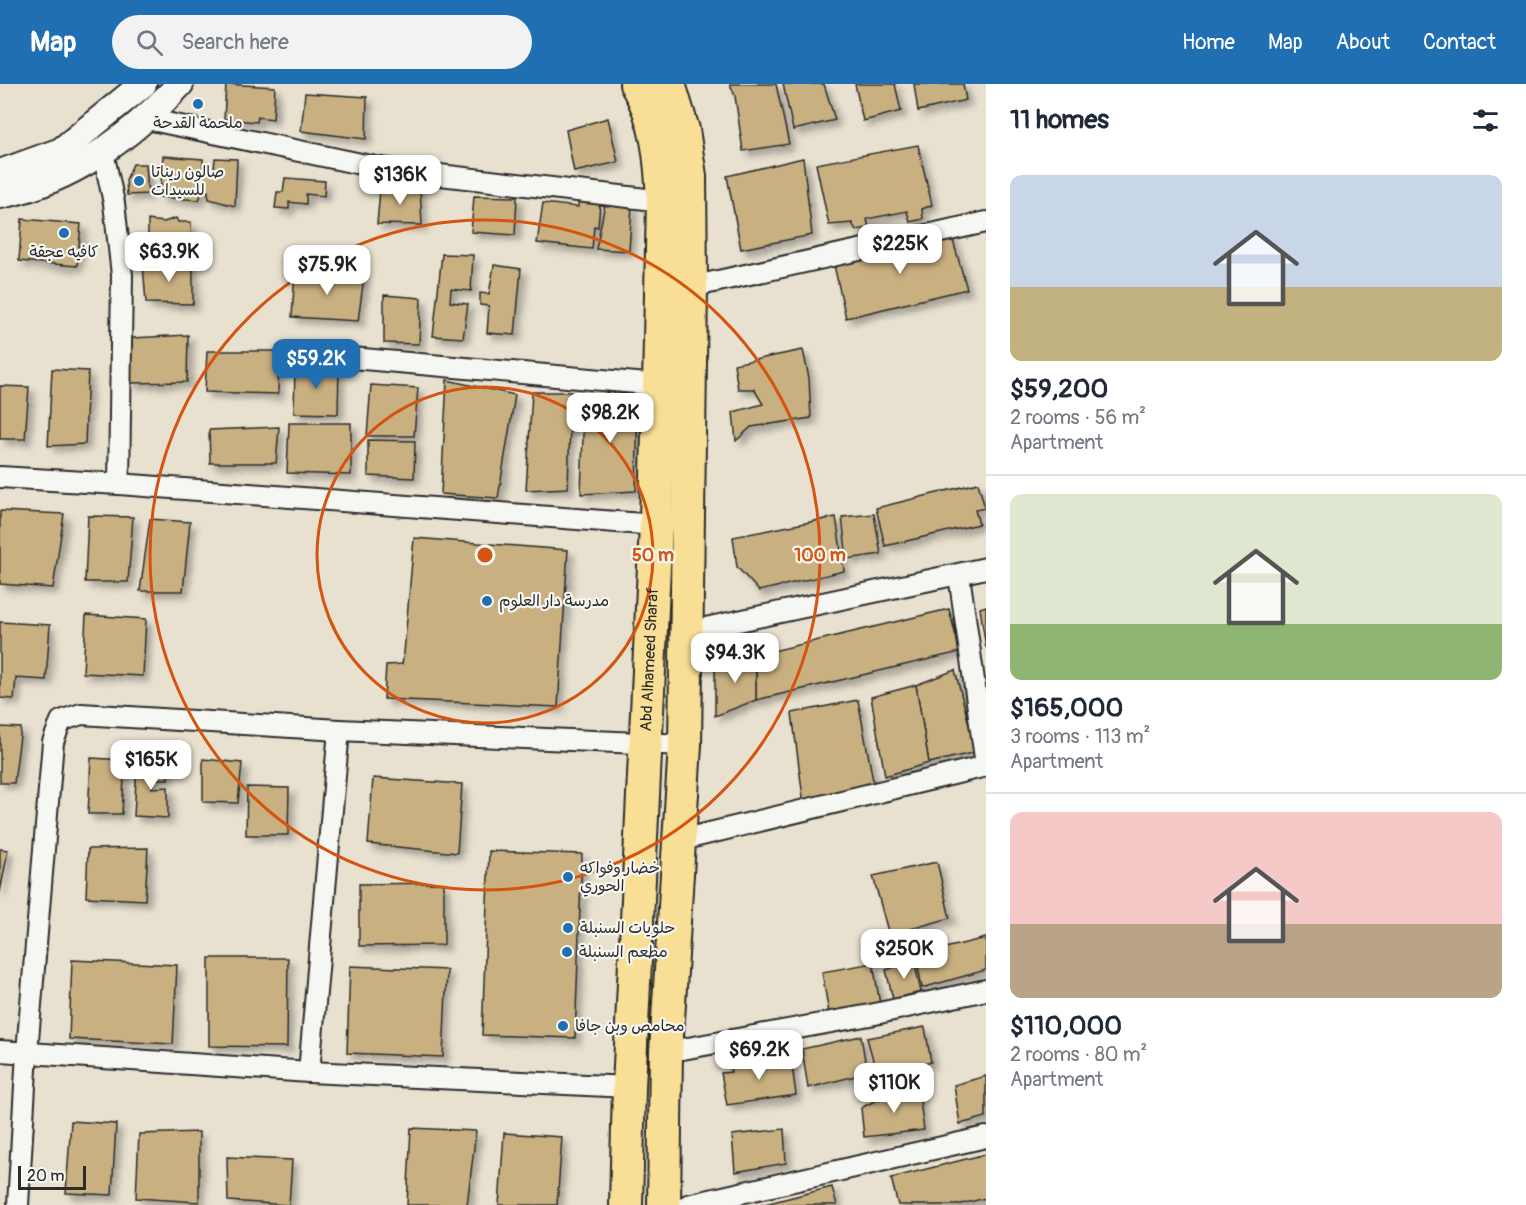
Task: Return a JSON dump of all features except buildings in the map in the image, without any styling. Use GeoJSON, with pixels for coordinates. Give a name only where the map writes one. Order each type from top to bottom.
{"type":"FeatureCollection","features":[{"type":"Feature","properties":{"kind":"main road","name":"Abd Alhameed Sharaf"},"geometry":{"type":"LineString","coordinates":[[626,1205],[628,1087],[656,525],[663,201],[661,158],[655,129],[636,84]]}},
{"type":"Feature","properties":{"kind":"main road"},"geometry":{"type":"LineString","coordinates":[[664,1205],[666,1052],[681,840],[685,745],[691,288],[690,176],[683,130],[669,84]]}},
{"type":"Feature","properties":{"kind":"street"},"geometry":{"type":"LineString","coordinates":[[0,173],[61,151],[143,84]]}},
{"type":"Feature","properties":{"kind":"street"},"geometry":{"type":"LineString","coordinates":[[0,195],[29,190],[70,173],[147,119],[180,84]]}},
{"type":"Feature","properties":{"kind":"street"},"geometry":{"type":"LineString","coordinates":[[147,119],[380,168],[663,201]]}},
{"type":"Feature","properties":{"kind":"street"},"geometry":{"type":"LineString","coordinates":[[103,152],[114,203],[122,275],[119,483]]}},
{"type":"Feature","properties":{"kind":"street"},"geometry":{"type":"LineString","coordinates":[[691,288],[986,222]]}},
{"type":"Feature","properties":{"kind":"street"},"geometry":{"type":"LineString","coordinates":[[306,354],[659,385]]}},
{"type":"Feature","properties":{"kind":"street"},"geometry":{"type":"LineString","coordinates":[[0,477],[119,483],[656,525]]}},
{"type":"Feature","properties":{"kind":"street"},"geometry":{"type":"LineString","coordinates":[[687,632],[986,568]]}},
{"type":"Feature","properties":{"kind":"street"},"geometry":{"type":"LineString","coordinates":[[681,840],[986,765],[959,575]]}},
{"type":"Feature","properties":{"kind":"street"},"geometry":{"type":"LineString","coordinates":[[18,1205],[27,1052],[53,742],[61,721],[81,714],[339,730],[685,745]]}},
{"type":"Feature","properties":{"kind":"street"},"geometry":{"type":"LineString","coordinates":[[309,1072],[339,730]]}},
{"type":"Feature","properties":{"kind":"street"},"geometry":{"type":"LineString","coordinates":[[666,1052],[870,1015],[986,990]]}},
{"type":"Feature","properties":{"kind":"street"},"geometry":{"type":"LineString","coordinates":[[0,1051],[309,1072],[628,1087]]}},
{"type":"Feature","properties":{"kind":"street"},"geometry":{"type":"LineString","coordinates":[[688,1205],[986,1137]]}},
{"type":"Feature","properties":{"kind":"place","name":"ملحمة القدحة"},"geometry":{"type":"Point","coordinates":[198,104]}},
{"type":"Feature","properties":{"kind":"place","name":"صالون ريناتا للسيدات"},"geometry":{"type":"Point","coordinates":[139,181]}},
{"type":"Feature","properties":{"kind":"place","name":"كافيه عجقة"},"geometry":{"type":"Point","coordinates":[64,233]}},
{"type":"Feature","properties":{"kind":"place","name":"مدرسة دار العلوم"},"geometry":{"type":"Point","coordinates":[487,601]}},
{"type":"Feature","properties":{"kind":"place","name":"خضار وفواكه الحوري"},"geometry":{"type":"Point","coordinates":[568,877]}},
{"type":"Feature","properties":{"kind":"place","name":"حلويات السنبلة"},"geometry":{"type":"Point","coordinates":[568,928]}},
{"type":"Feature","properties":{"kind":"place","name":"مطعم السنبلة"},"geometry":{"type":"Point","coordinates":[567,952]}},
{"type":"Feature","properties":{"kind":"place","name":"محامص وبن جافا"},"geometry":{"type":"Point","coordinates":[563,1026]}}]}
